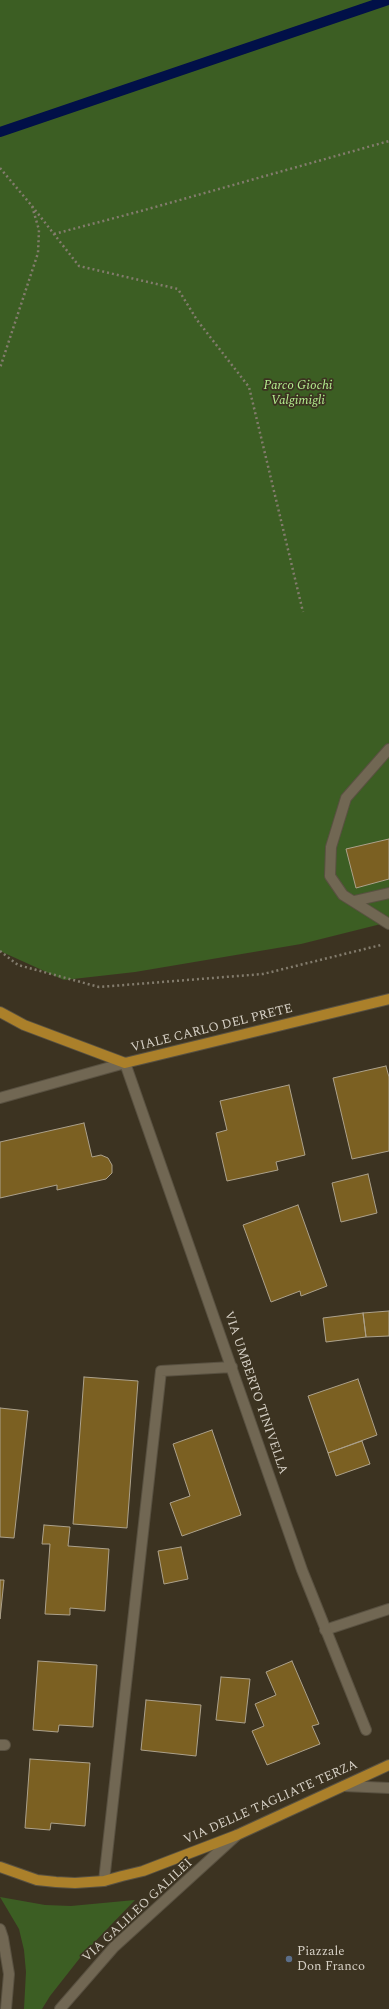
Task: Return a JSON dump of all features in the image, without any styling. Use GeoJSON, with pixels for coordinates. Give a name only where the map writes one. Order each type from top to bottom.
{"type":"FeatureCollection","features":[{"type":"Feature","properties":{"kind":"main road","name":"VIALE CARLO DEL PRETE"},"geometry":{"type":"LineString","coordinates":[[0,1012],[24,1025],[125,1063],[389,999]]}},
{"type":"Feature","properties":{"kind":"main road","name":"VIA DELLE TAGLIATE TERZA"},"geometry":{"type":"LineString","coordinates":[[0,1867],[43,1880],[75,1883],[104,1881],[143,1871],[237,1835],[389,1765]]}},
{"type":"Feature","properties":{"kind":"street"},"geometry":{"type":"LineString","coordinates":[[389,749],[346,798],[331,848],[330,876],[343,895],[389,924]]}},
{"type":"Feature","properties":{"kind":"street"},"geometry":{"type":"LineString","coordinates":[[354,901],[389,893]]}},
{"type":"Feature","properties":{"kind":"street"},"geometry":{"type":"LineString","coordinates":[[0,1098],[125,1063]]}},
{"type":"Feature","properties":{"kind":"street","name":"VIA UMBERTO TINIVELLA"},"geometry":{"type":"LineString","coordinates":[[125,1063],[302,1570],[366,1730]]}},
{"type":"Feature","properties":{"kind":"street"},"geometry":{"type":"LineString","coordinates":[[104,1881],[161,1372],[232,1367]]}},
{"type":"Feature","properties":{"kind":"street"},"geometry":{"type":"LineString","coordinates":[[325,1630],[389,1609]]}},
{"type":"Feature","properties":{"kind":"street"},"geometry":{"type":"LineString","coordinates":[[344,1786],[389,1788]]}},
{"type":"Feature","properties":{"kind":"street","name":"VIA GALILEO GALILEI"},"geometry":{"type":"LineString","coordinates":[[60,2009],[114,1948],[237,1835]]}},
{"type":"Feature","properties":{"kind":"street"},"geometry":{"type":"LineString","coordinates":[[0,1929],[9,1974],[6,2009]]}},
{"type":"Feature","properties":{"kind":"path"},"geometry":{"type":"LineString","coordinates":[[54,234],[389,141]]}},
{"type":"Feature","properties":{"kind":"path"},"geometry":{"type":"LineString","coordinates":[[0,168],[79,266],[178,289],[197,320],[249,388],[303,612]]}},
{"type":"Feature","properties":{"kind":"path"},"geometry":{"type":"LineString","coordinates":[[0,368],[38,252],[39,230],[32,206]]}},
{"type":"Feature","properties":{"kind":"path"},"geometry":{"type":"LineString","coordinates":[[0,951],[18,965],[99,987],[263,974],[382,945]]}},
{"type":"Feature","properties":{"kind":"green space","name":"Parco Giochi Valgimigli"},"geometry":{"type":"Polygon","coordinates":[[[0,0],[389,0],[389,922],[301,944],[135,972],[64,980],[0,951],[0,0]]]}},
{"type":"Feature","properties":{"kind":"green space"},"geometry":{"type":"Polygon","coordinates":[[[0,1897],[45,1905],[71,1906],[135,1900],[83,1954],[50,1996],[42,2009],[24,2009],[26,1972],[24,1950],[19,1929],[0,1897]]]}},
{"type":"Feature","properties":{"kind":"building"},"geometry":{"type":"Polygon","coordinates":[[[389,839],[389,879],[356,888],[346,849],[389,839]]]}},
{"type":"Feature","properties":{"kind":"building"},"geometry":{"type":"Polygon","coordinates":[[[386,1066],[389,1077],[389,1151],[352,1159],[333,1078],[386,1066]]]}},
{"type":"Feature","properties":{"kind":"building"},"geometry":{"type":"Polygon","coordinates":[[[289,1085],[305,1155],[276,1162],[278,1170],[227,1181],[216,1133],[227,1130],[220,1101],[289,1085]]]}},
{"type":"Feature","properties":{"kind":"building"},"geometry":{"type":"Polygon","coordinates":[[[84,1123],[92,1157],[101,1155],[108,1158],[112,1165],[112,1173],[106,1179],[57,1190],[57,1185],[0,1198],[0,1142],[84,1123]]]}},
{"type":"Feature","properties":{"kind":"building"},"geometry":{"type":"Polygon","coordinates":[[[368,1174],[377,1213],[341,1222],[332,1183],[368,1174]]]}},
{"type":"Feature","properties":{"kind":"building"},"geometry":{"type":"Polygon","coordinates":[[[298,1205],[327,1286],[301,1296],[300,1291],[271,1302],[243,1225],[298,1205]]]}},
{"type":"Feature","properties":{"kind":"building"},"geometry":{"type":"Polygon","coordinates":[[[389,1311],[389,1336],[366,1337],[363,1313],[389,1311]]]}},
{"type":"Feature","properties":{"kind":"building"},"geometry":{"type":"Polygon","coordinates":[[[363,1313],[366,1337],[326,1342],[323,1318],[363,1313]]]}},
{"type":"Feature","properties":{"kind":"building"},"geometry":{"type":"Polygon","coordinates":[[[84,1377],[138,1381],[127,1528],[73,1524],[84,1377]]]}},
{"type":"Feature","properties":{"kind":"building"},"geometry":{"type":"Polygon","coordinates":[[[358,1379],[377,1435],[328,1453],[308,1396],[358,1379]]]}},
{"type":"Feature","properties":{"kind":"building"},"geometry":{"type":"Polygon","coordinates":[[[0,1408],[28,1411],[14,1538],[0,1537],[0,1408]]]}},
{"type":"Feature","properties":{"kind":"building"},"geometry":{"type":"Polygon","coordinates":[[[212,1430],[241,1515],[182,1536],[170,1503],[190,1496],[173,1444],[212,1430]]]}},
{"type":"Feature","properties":{"kind":"building"},"geometry":{"type":"Polygon","coordinates":[[[362,1441],[370,1464],[336,1476],[328,1453],[362,1441]]]}},
{"type":"Feature","properties":{"kind":"building"},"geometry":{"type":"Polygon","coordinates":[[[44,1525],[70,1527],[68,1546],[109,1549],[105,1611],[70,1608],[70,1615],[45,1614],[50,1544],[42,1544],[44,1525]]]}},
{"type":"Feature","properties":{"kind":"building"},"geometry":{"type":"Polygon","coordinates":[[[181,1547],[188,1579],[164,1584],[158,1551],[181,1547]]]}},
{"type":"Feature","properties":{"kind":"building"},"geometry":{"type":"Polygon","coordinates":[[[0,1580],[4,1580],[0,1619],[0,1580]]]}},
{"type":"Feature","properties":{"kind":"building"},"geometry":{"type":"Polygon","coordinates":[[[38,1661],[97,1665],[93,1727],[59,1725],[58,1732],[33,1730],[38,1661]]]}},
{"type":"Feature","properties":{"kind":"building"},"geometry":{"type":"Polygon","coordinates":[[[292,1661],[319,1724],[312,1726],[320,1744],[267,1765],[252,1731],[264,1726],[255,1704],[276,1695],[266,1672],[292,1661]]]}},
{"type":"Feature","properties":{"kind":"building"},"geometry":{"type":"Polygon","coordinates":[[[221,1677],[250,1679],[245,1723],[216,1720],[221,1677]]]}},
{"type":"Feature","properties":{"kind":"building"},"geometry":{"type":"Polygon","coordinates":[[[146,1700],[201,1705],[196,1756],[141,1750],[146,1700]]]}},
{"type":"Feature","properties":{"kind":"building"},"geometry":{"type":"Polygon","coordinates":[[[30,1759],[90,1763],[85,1826],[51,1823],[50,1830],[25,1828],[30,1759]]]}},
{"type":"Feature","properties":{"kind":"waterway"},"geometry":{"type":"LineString","coordinates":[[0,132],[388,0]]}},
{"type":"Feature","properties":{"kind":"place","name":"Piazzale Don Franco"},"geometry":{"type":"Point","coordinates":[289,1959]}}]}
